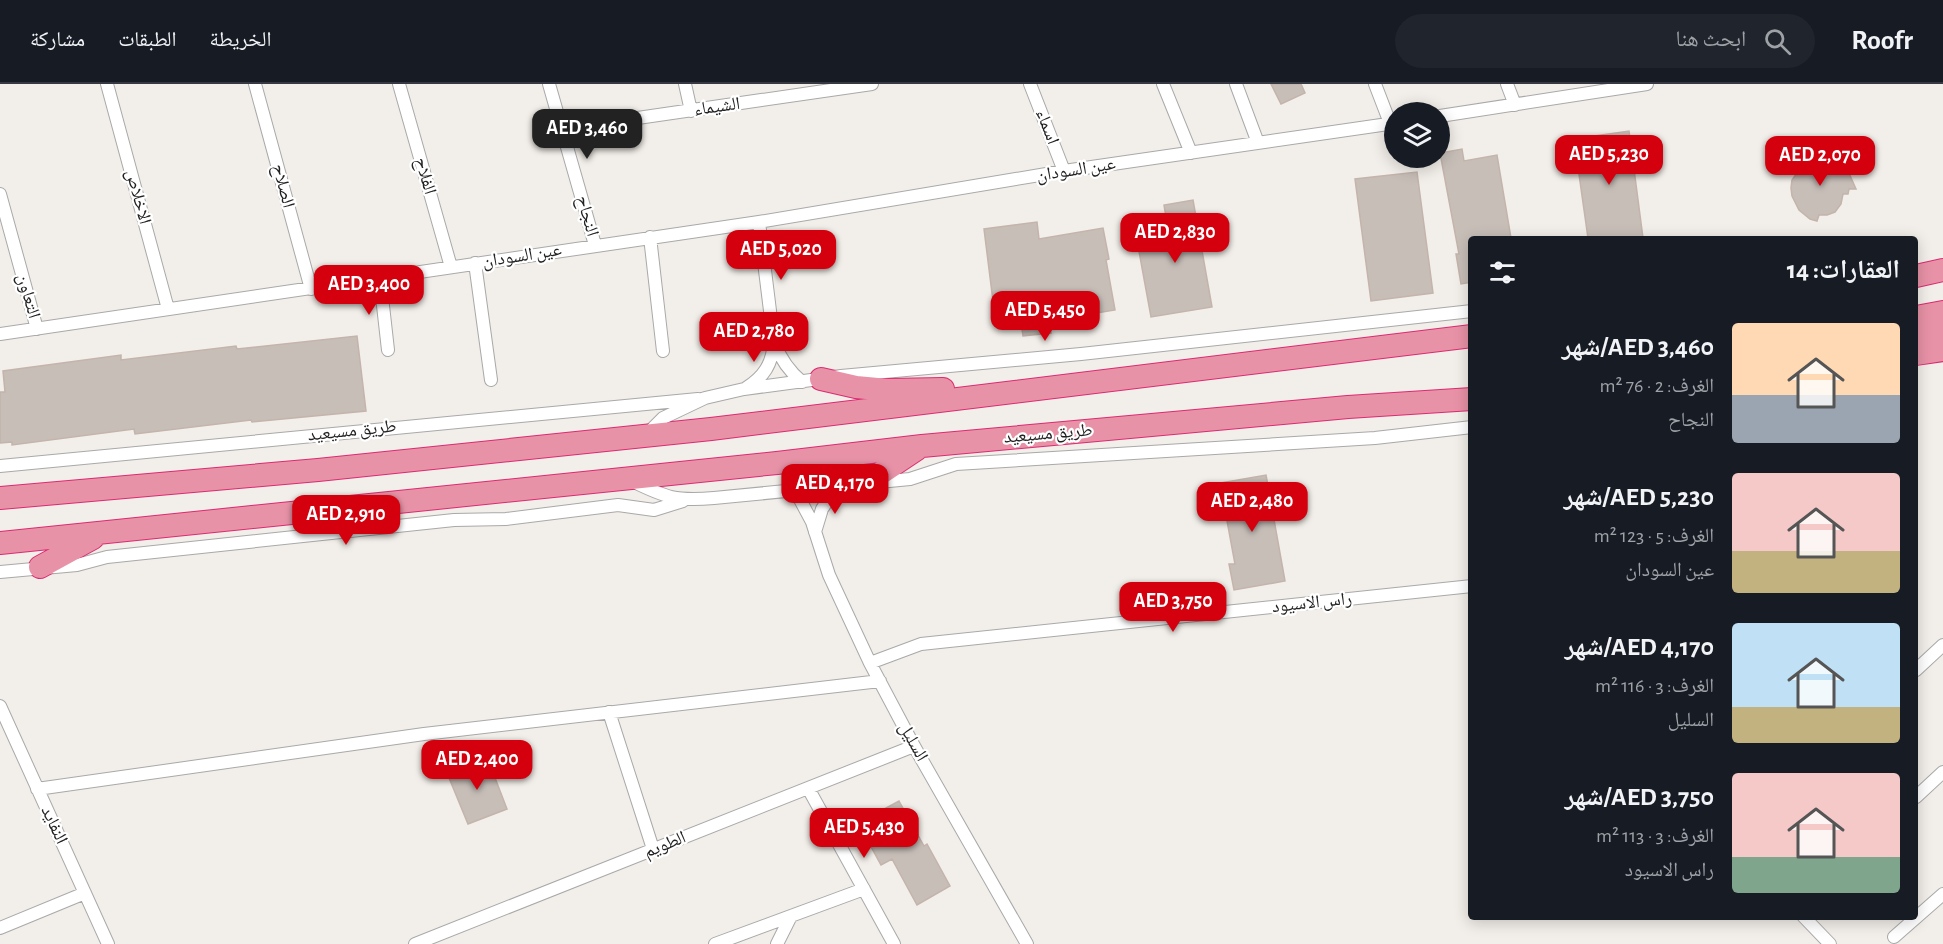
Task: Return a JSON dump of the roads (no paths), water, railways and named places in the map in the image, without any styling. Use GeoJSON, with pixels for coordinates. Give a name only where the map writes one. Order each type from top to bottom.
{"type":"FeatureCollection","features":[{"type":"Feature","properties":{"kind":"highway"},"geometry":{"type":"LineString","coordinates":[[1918,276],[1943,270]]}},
{"type":"Feature","properties":{"kind":"highway"},"geometry":{"type":"LineString","coordinates":[[1918,317],[1943,312]]}},
{"type":"Feature","properties":{"kind":"highway"},"geometry":{"type":"LineString","coordinates":[[1918,338],[1943,333]]}},
{"type":"Feature","properties":{"kind":"highway","name":"طريق مسيعيد"},"geometry":{"type":"LineString","coordinates":[[0,498],[318,470],[645,436],[1468,336]]}},
{"type":"Feature","properties":{"kind":"highway"},"geometry":{"type":"LineString","coordinates":[[1918,354],[1943,350]]}},
{"type":"Feature","properties":{"kind":"highway"},"geometry":{"type":"LineString","coordinates":[[812,381],[888,390],[1062,387]]}},
{"type":"Feature","properties":{"kind":"highway"},"geometry":{"type":"LineString","coordinates":[[1348,407],[1468,385]]}},
{"type":"Feature","properties":{"kind":"highway","name":"طريق مسيعيد"},"geometry":{"type":"LineString","coordinates":[[0,543],[922,446],[1348,407],[1468,399]]}},
{"type":"Feature","properties":{"kind":"highway"},"geometry":{"type":"LineString","coordinates":[[863,485],[922,446]]}},
{"type":"Feature","properties":{"kind":"highway"},"geometry":{"type":"LineString","coordinates":[[39,567],[108,531]]}},
{"type":"Feature","properties":{"kind":"street","name":"الاخلاص"},"geometry":{"type":"LineString","coordinates":[[107,84],[168,309]]}},
{"type":"Feature","properties":{"kind":"street","name":"الصلاح"},"geometry":{"type":"LineString","coordinates":[[255,84],[311,288]]}},
{"type":"Feature","properties":{"kind":"street","name":"الفلاح"},"geometry":{"type":"LineString","coordinates":[[399,84],[451,267]]}},
{"type":"Feature","properties":{"kind":"street","name":"النجاح"},"geometry":{"type":"LineString","coordinates":[[549,84],[596,245]]}},
{"type":"Feature","properties":{"kind":"street"},"geometry":{"type":"LineString","coordinates":[[685,84],[691,111]]}},
{"type":"Feature","properties":{"kind":"street","name":"الشيماء"},"geometry":{"type":"LineString","coordinates":[[562,129],[872,84]]}},
{"type":"Feature","properties":{"kind":"street","name":"اسماء"},"geometry":{"type":"LineString","coordinates":[[1030,84],[1064,171]]}},
{"type":"Feature","properties":{"kind":"street"},"geometry":{"type":"LineString","coordinates":[[1164,84],[1191,153]]}},
{"type":"Feature","properties":{"kind":"street"},"geometry":{"type":"LineString","coordinates":[[1236,84],[1258,143]]}},
{"type":"Feature","properties":{"kind":"street"},"geometry":{"type":"LineString","coordinates":[[1375,84],[1384,105]]}},
{"type":"Feature","properties":{"kind":"street"},"geometry":{"type":"LineString","coordinates":[[1507,84],[1515,105]]}},
{"type":"Feature","properties":{"kind":"street"},"geometry":{"type":"LineString","coordinates":[[1450,115],[1647,84]]}},
{"type":"Feature","properties":{"kind":"street","name":"عين السودان"},"geometry":{"type":"LineString","coordinates":[[0,334],[759,222],[1064,171],[1384,124]]}},
{"type":"Feature","properties":{"kind":"street","name":"التعاون"},"geometry":{"type":"LineString","coordinates":[[0,194],[37,329]]}},
{"type":"Feature","properties":{"kind":"street"},"geometry":{"type":"LineString","coordinates":[[744,389],[756,382],[766,371],[772,358],[774,343],[759,222]]}},
{"type":"Feature","properties":{"kind":"street"},"geometry":{"type":"LineString","coordinates":[[650,237],[663,351]]}},
{"type":"Feature","properties":{"kind":"street"},"geometry":{"type":"LineString","coordinates":[[476,263],[490,380]]}},
{"type":"Feature","properties":{"kind":"street"},"geometry":{"type":"LineString","coordinates":[[380,279],[388,350]]}},
{"type":"Feature","properties":{"kind":"street","name":"طريق مسيعيد"},"geometry":{"type":"LineString","coordinates":[[0,466],[705,398],[744,389],[950,365],[1081,354],[1468,311]]}},
{"type":"Feature","properties":{"kind":"street"},"geometry":{"type":"LineString","coordinates":[[774,343],[790,371],[812,381]]}},
{"type":"Feature","properties":{"kind":"street","name":"طريق مسيعيد"},"geometry":{"type":"LineString","coordinates":[[645,436],[663,418],[705,398]]}},
{"type":"Feature","properties":{"kind":"street","name":"طريق مسيعيد"},"geometry":{"type":"LineString","coordinates":[[2,573],[39,567],[77,565],[107,556],[442,521],[506,519],[618,505],[654,510],[687,500],[796,492],[912,479],[956,464],[1375,438],[1468,427]]}},
{"type":"Feature","properties":{"kind":"street","name":"طريق مسيعيد"},"geometry":{"type":"LineString","coordinates":[[626,478],[663,496],[687,500]]}},
{"type":"Feature","properties":{"kind":"street"},"geometry":{"type":"LineString","coordinates":[[815,533],[822,509],[836,488]]}},
{"type":"Feature","properties":{"kind":"street","name":"السليل"},"geometry":{"type":"LineString","coordinates":[[796,492],[807,511],[829,575],[870,663],[914,746],[1027,944]]}},
{"type":"Feature","properties":{"kind":"street","name":"راس الاسيود"},"geometry":{"type":"LineString","coordinates":[[870,663],[921,644],[1468,586]]}},
{"type":"Feature","properties":{"kind":"street"},"geometry":{"type":"LineString","coordinates":[[1918,668],[1943,645]]}},
{"type":"Feature","properties":{"kind":"street"},"geometry":{"type":"LineString","coordinates":[[37,789],[424,734],[880,681]]}},
{"type":"Feature","properties":{"kind":"street","name":"النفايد"},"geometry":{"type":"LineString","coordinates":[[0,706],[3,719],[108,944]]}},
{"type":"Feature","properties":{"kind":"street"},"geometry":{"type":"LineString","coordinates":[[609,712],[653,849]]}},
{"type":"Feature","properties":{"kind":"street","name":"الطويم"},"geometry":{"type":"LineString","coordinates":[[415,944],[914,746]]}},
{"type":"Feature","properties":{"kind":"street"},"geometry":{"type":"LineString","coordinates":[[1918,795],[1943,772]]}},
{"type":"Feature","properties":{"kind":"street"},"geometry":{"type":"LineString","coordinates":[[808,788],[894,944]]}},
{"type":"Feature","properties":{"kind":"street"},"geometry":{"type":"LineString","coordinates":[[716,944],[864,890]]}},
{"type":"Feature","properties":{"kind":"street"},"geometry":{"type":"LineString","coordinates":[[0,928],[85,893]]}},
{"type":"Feature","properties":{"kind":"street"},"geometry":{"type":"LineString","coordinates":[[1918,916],[1943,894]]}},
{"type":"Feature","properties":{"kind":"street"},"geometry":{"type":"LineString","coordinates":[[777,944],[791,916]]}},
{"type":"Feature","properties":{"kind":"street"},"geometry":{"type":"LineString","coordinates":[[1807,920],[1830,944]]}},
{"type":"Feature","properties":{"kind":"street"},"geometry":{"type":"LineString","coordinates":[[1894,937],[1913,920]]}}]}
